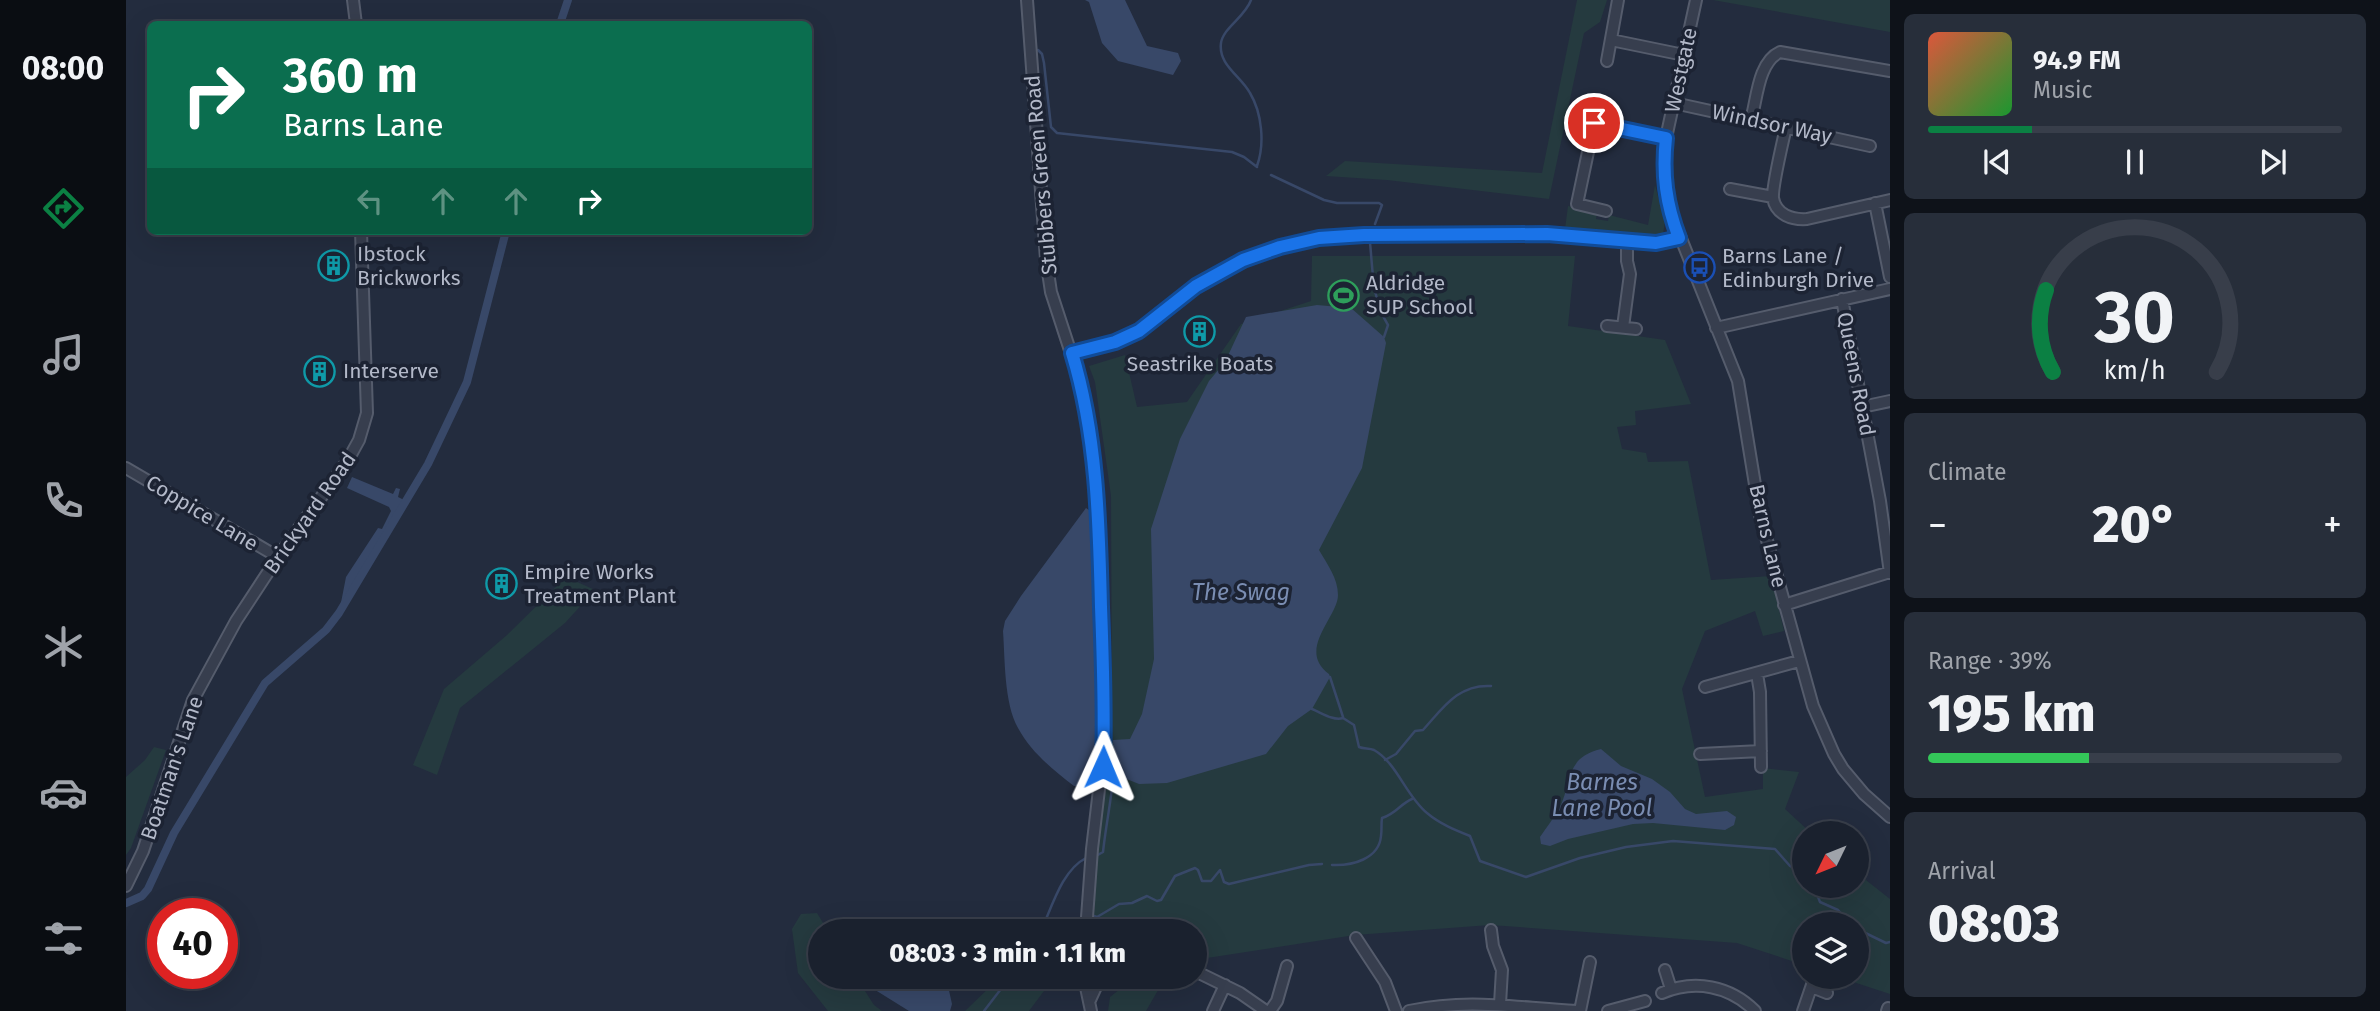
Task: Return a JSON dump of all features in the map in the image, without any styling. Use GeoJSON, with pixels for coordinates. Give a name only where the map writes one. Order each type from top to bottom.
{"type":"FeatureCollection","features":[{"type":"Feature","properties":{"kind":"street"},"geometry":{"type":"LineString","coordinates":[[353,0],[356,21]]}},
{"type":"Feature","properties":{"kind":"street","name":"Stubbers Green Road"},"geometry":{"type":"LineString","coordinates":[[1027,0],[1046,259],[1052,292],[1081,384],[1093,447],[1104,747],[1087,919]]}},
{"type":"Feature","properties":{"kind":"street"},"geometry":{"type":"LineString","coordinates":[[1607,61],[1618,0]]}},
{"type":"Feature","properties":{"kind":"street","name":"Westgate"},"geometry":{"type":"LineString","coordinates":[[1673,222],[1664,181],[1666,138],[1696,0]]}},
{"type":"Feature","properties":{"kind":"street"},"geometry":{"type":"LineString","coordinates":[[1611,40],[1684,55]]}},
{"type":"Feature","properties":{"kind":"street"},"geometry":{"type":"LineString","coordinates":[[1751,120],[1765,67],[1771,58],[1780,52],[1890,71]]}},
{"type":"Feature","properties":{"kind":"street"},"geometry":{"type":"LineString","coordinates":[[1599,100],[1577,204],[1606,211]]}},
{"type":"Feature","properties":{"kind":"street","name":"Windsor Way"},"geometry":{"type":"LineString","coordinates":[[1674,103],[1870,146]]}},
{"type":"Feature","properties":{"kind":"street"},"geometry":{"type":"LineString","coordinates":[[1594,123],[1666,138]]}},
{"type":"Feature","properties":{"kind":"street"},"geometry":{"type":"LineString","coordinates":[[1786,127],[1773,197],[1783,215],[1794,220],[1890,200]]}},
{"type":"Feature","properties":{"kind":"street"},"geometry":{"type":"LineString","coordinates":[[1730,190],[1773,197]]}},
{"type":"Feature","properties":{"kind":"street"},"geometry":{"type":"LineString","coordinates":[[1875,203],[1890,277]]}},
{"type":"Feature","properties":{"kind":"street","name":"Barns Lane"},"geometry":{"type":"LineString","coordinates":[[1673,222],[1741,392],[1760,514],[1813,706],[1834,754],[1864,794],[1890,817]]}},
{"type":"Feature","properties":{"kind":"street","name":"Brickyard Road"},"geometry":{"type":"LineString","coordinates":[[236,621],[348,460],[359,440],[367,413],[361,235]]}},
{"type":"Feature","properties":{"kind":"street"},"geometry":{"type":"LineString","coordinates":[[1072,353],[1126,338],[1211,277],[1261,252],[1298,242],[1364,235],[1565,235],[1656,243],[1679,238]]}},
{"type":"Feature","properties":{"kind":"street"},"geometry":{"type":"LineString","coordinates":[[1623,327],[1624,305],[1630,280],[1627,242]]}},
{"type":"Feature","properties":{"kind":"street"},"geometry":{"type":"LineString","coordinates":[[1716,328],[1890,289]]}},
{"type":"Feature","properties":{"kind":"street","name":"Queens Road"},"geometry":{"type":"LineString","coordinates":[[1842,299],[1862,407],[1885,500],[1890,572]]}},
{"type":"Feature","properties":{"kind":"street"},"geometry":{"type":"LineString","coordinates":[[1607,326],[1636,329]]}},
{"type":"Feature","properties":{"kind":"street"},"geometry":{"type":"LineString","coordinates":[[1862,407],[1890,401]]}},
{"type":"Feature","properties":{"kind":"street","name":"Coppice Lane"},"geometry":{"type":"LineString","coordinates":[[126,468],[278,558]]}},
{"type":"Feature","properties":{"kind":"street"},"geometry":{"type":"LineString","coordinates":[[1784,605],[1890,572]]}},
{"type":"Feature","properties":{"kind":"street","name":"Boatman's Lane"},"geometry":{"type":"LineString","coordinates":[[128,882],[147,838],[193,700],[236,621]]}},
{"type":"Feature","properties":{"kind":"street"},"geometry":{"type":"LineString","coordinates":[[1705,687],[1800,661]]}},
{"type":"Feature","properties":{"kind":"street"},"geometry":{"type":"LineString","coordinates":[[1717,669],[1719,682]]}},
{"type":"Feature","properties":{"kind":"street"},"geometry":{"type":"LineString","coordinates":[[1757,674],[1760,692],[1761,767]]}},
{"type":"Feature","properties":{"kind":"street"},"geometry":{"type":"LineString","coordinates":[[1700,754],[1718,758],[1760,751]]}},
{"type":"Feature","properties":{"kind":"street"},"geometry":{"type":"LineString","coordinates":[[1491,930],[1488,948],[1502,970],[1500,1004]]}},
{"type":"Feature","properties":{"kind":"street"},"geometry":{"type":"LineString","coordinates":[[1356,938],[1364,963],[1385,982],[1396,1011]]}},
{"type":"Feature","properties":{"kind":"street"},"geometry":{"type":"LineString","coordinates":[[1207,977],[1268,1011],[1277,1002],[1276,982],[1287,966]]}},
{"type":"Feature","properties":{"kind":"street"},"geometry":{"type":"LineString","coordinates":[[1409,1011],[1500,1004],[1579,1011],[1588,967],[1574,967]]}},
{"type":"Feature","properties":{"kind":"street"},"geometry":{"type":"LineString","coordinates":[[1665,970],[1666,991],[1693,986],[1711,987],[1727,991],[1748,1009]]}},
{"type":"Feature","properties":{"kind":"street"},"geometry":{"type":"LineString","coordinates":[[1213,1011],[1225,985]]}},
{"type":"Feature","properties":{"kind":"street"},"geometry":{"type":"LineString","coordinates":[[1086,989],[1091,1006]]}},
{"type":"Feature","properties":{"kind":"street"},"geometry":{"type":"LineString","coordinates":[[1091,1006],[1097,989]]}},
{"type":"Feature","properties":{"kind":"street"},"geometry":{"type":"LineString","coordinates":[[1802,1011],[1811,989]]}},
{"type":"Feature","properties":{"kind":"street"},"geometry":{"type":"LineString","coordinates":[[1822,989],[1827,993]]}},
{"type":"Feature","properties":{"kind":"street"},"geometry":{"type":"LineString","coordinates":[[1608,1011],[1632,1009],[1645,1001]]}},
{"type":"Feature","properties":{"kind":"green space"},"geometry":{"type":"Polygon","coordinates":[[[1577,0],[1607,0],[1600,22],[1584,33],[1549,199],[1387,180],[1326,176],[1345,161],[1542,173],[1577,0]]]}},
{"type":"Feature","properties":{"kind":"green space"},"geometry":{"type":"Polygon","coordinates":[[[1713,0],[1890,0],[1890,32],[1713,0]]]}},
{"type":"Feature","properties":{"kind":"green space"},"geometry":{"type":"Polygon","coordinates":[[[1655,185],[1665,222],[1663,234],[1653,239],[1565,229],[1568,206],[1597,213],[1596,219],[1608,221],[1609,215],[1648,225],[1655,185]]]}},
{"type":"Feature","properties":{"kind":"green space"},"geometry":{"type":"Polygon","coordinates":[[[1312,256],[1575,256],[1568,326],[1665,340],[1691,404],[1635,411],[1636,425],[1617,427],[1622,449],[1646,453],[1648,462],[1688,461],[1711,580],[1771,576],[1784,631],[1763,636],[1755,611],[1705,631],[1682,689],[1705,797],[1763,789],[1763,768],[1799,772],[1785,809],[1798,821],[1792,821],[1792,898],[1869,898],[1869,882],[1890,899],[1890,994],[1869,987],[1869,912],[1792,912],[1792,961],[1737,943],[1490,925],[1355,935],[1207,958],[1207,919],[1094,919],[1097,852],[1112,730],[1111,496],[1095,382],[1089,366],[1125,355],[1137,407],[1187,402],[1241,324],[1311,301],[1312,256]]]}},
{"type":"Feature","properties":{"kind":"green space"},"geometry":{"type":"Polygon","coordinates":[[[566,577],[595,590],[565,623],[460,708],[437,775],[413,765],[444,689],[507,635],[566,577]]]}},
{"type":"Feature","properties":{"kind":"green space"},"geometry":{"type":"Polygon","coordinates":[[[154,747],[166,750],[131,848],[126,855],[126,777],[145,760],[154,747]]]}},
{"type":"Feature","properties":{"kind":"green space"},"geometry":{"type":"Polygon","coordinates":[[[817,913],[821,919],[808,919],[808,986],[798,973],[792,929],[801,914],[817,913]]]}},
{"type":"Feature","properties":{"kind":"green space"},"geometry":{"type":"Polygon","coordinates":[[[811,989],[864,989],[874,1005],[882,1011],[828,1011],[811,989]]]}},
{"type":"Feature","properties":{"kind":"green space"},"geometry":{"type":"Polygon","coordinates":[[[988,989],[1046,989],[1029,1011],[965,1011],[988,989]]]}},
{"type":"Feature","properties":{"kind":"green space"},"geometry":{"type":"Polygon","coordinates":[[[1120,989],[1159,989],[1146,1011],[1108,1011],[1110,997],[1120,989]]]}},
{"type":"Feature","properties":{"kind":"water"},"geometry":{"type":"Polygon","coordinates":[[[1085,0],[1125,0],[1147,46],[1178,53],[1181,61],[1173,75],[1118,61],[1102,43],[1089,2],[1085,0]]]}},
{"type":"Feature","properties":{"kind":"water","name":"The Swag"},"geometry":{"type":"Polygon","coordinates":[[[1317,305],[1351,308],[1384,337],[1386,343],[1362,468],[1319,550],[1332,571],[1338,589],[1336,604],[1317,644],[1316,655],[1330,677],[1312,709],[1288,726],[1266,754],[1167,783],[1139,784],[1124,778],[1114,769],[1113,740],[1130,739],[1142,714],[1154,659],[1151,529],[1180,439],[1209,381],[1225,362],[1246,317],[1317,305]]]}},
{"type":"Feature","properties":{"kind":"water"},"geometry":{"type":"Polygon","coordinates":[[[352,477],[393,494],[396,488],[400,489],[398,497],[406,501],[339,613],[346,577],[378,528],[382,529],[391,511],[389,507],[347,488],[352,477]]]}},
{"type":"Feature","properties":{"kind":"water"},"geometry":{"type":"Polygon","coordinates":[[[1086,508],[1093,513],[1099,704],[1097,720],[1101,741],[1096,741],[1082,779],[1074,786],[1036,752],[1023,737],[1013,718],[1008,694],[1003,631],[1005,621],[1021,596],[1086,508]]]}},
{"type":"Feature","properties":{"kind":"water","name":"Barnes Lane Pool"},"geometry":{"type":"Polygon","coordinates":[[[1601,749],[1621,766],[1652,779],[1670,792],[1685,809],[1696,814],[1727,811],[1736,817],[1734,825],[1725,830],[1653,823],[1633,824],[1568,839],[1550,846],[1541,844],[1540,837],[1559,809],[1575,765],[1589,753],[1601,749]]]}},
{"type":"Feature","properties":{"kind":"water"},"geometry":{"type":"Polygon","coordinates":[[[874,989],[949,989],[952,1004],[950,1011],[909,1011],[874,989]]]}},
{"type":"Feature","properties":{"kind":"waterway"},"geometry":{"type":"LineString","coordinates":[[561,21],[568,0]]}},
{"type":"Feature","properties":{"kind":"waterway"},"geometry":{"type":"LineString","coordinates":[[1251,0],[1226,32],[1221,51],[1226,64],[1250,93],[1260,119],[1261,139],[1257,166]]}},
{"type":"Feature","properties":{"kind":"waterway"},"geometry":{"type":"LineString","coordinates":[[1038,50],[1044,63],[1051,127],[1057,133],[1232,152],[1257,167]]}},
{"type":"Feature","properties":{"kind":"waterway"},"geometry":{"type":"LineString","coordinates":[[1271,175],[1324,200],[1337,203],[1379,203],[1382,205],[1375,224]]}},
{"type":"Feature","properties":{"kind":"waterway"},"geometry":{"type":"LineString","coordinates":[[126,903],[142,896],[148,889],[174,833],[265,683],[326,630],[339,613],[428,464],[467,382],[505,235]]}},
{"type":"Feature","properties":{"kind":"waterway"},"geometry":{"type":"LineString","coordinates":[[1370,243],[1376,295],[1388,325],[1384,337]]}},
{"type":"Feature","properties":{"kind":"waterway"},"geometry":{"type":"LineString","coordinates":[[1058,331],[1067,358]]}},
{"type":"Feature","properties":{"kind":"waterway"},"geometry":{"type":"LineString","coordinates":[[1071,371],[1078,395]]}},
{"type":"Feature","properties":{"kind":"waterway"},"geometry":{"type":"LineString","coordinates":[[1082,414],[1090,487]]}},
{"type":"Feature","properties":{"kind":"waterway"},"geometry":{"type":"LineString","coordinates":[[1091,501],[1091,510]]}},
{"type":"Feature","properties":{"kind":"waterway"},"geometry":{"type":"LineString","coordinates":[[1330,677],[1343,717]]}},
{"type":"Feature","properties":{"kind":"waterway"},"geometry":{"type":"LineString","coordinates":[[1385,760],[1396,754],[1415,731],[1423,730],[1460,693],[1479,686],[1491,686]]}},
{"type":"Feature","properties":{"kind":"waterway"},"geometry":{"type":"LineString","coordinates":[[1312,709],[1331,718],[1343,718],[1354,725],[1359,747],[1374,750],[1382,756],[1427,813],[1442,824],[1470,836],[1480,861],[1526,877],[1580,858],[1626,847],[1673,841],[1775,849],[1792,867]]}},
{"type":"Feature","properties":{"kind":"waterway"},"geometry":{"type":"LineString","coordinates":[[1096,856],[1103,852],[1114,769]]}},
{"type":"Feature","properties":{"kind":"waterway"},"geometry":{"type":"LineString","coordinates":[[1332,865],[1348,864],[1370,856],[1379,844],[1382,818],[1412,799]]}},
{"type":"Feature","properties":{"kind":"waterway"},"geometry":{"type":"LineString","coordinates":[[1046,919],[1064,880],[1070,871],[1086,858]]}},
{"type":"Feature","properties":{"kind":"waterway"},"geometry":{"type":"LineString","coordinates":[[1094,916],[1097,917],[1119,904],[1132,903],[1147,896],[1161,900],[1175,876],[1195,868],[1202,881],[1211,881],[1220,870],[1224,882],[1229,884],[1322,864]]}},
{"type":"Feature","properties":{"kind":"waterway"},"geometry":{"type":"LineString","coordinates":[[1818,898],[1820,902],[1840,912]]}},
{"type":"Feature","properties":{"kind":"waterway"},"geometry":{"type":"LineString","coordinates":[[1869,935],[1886,943],[1890,942]]}},
{"type":"Feature","properties":{"kind":"waterway"},"geometry":{"type":"LineString","coordinates":[[984,1011],[1001,989]]}},
{"type":"Feature","properties":{"kind":"place","name":"Ibstock Brickworks"},"geometry":{"type":"Point","coordinates":[334,266]}},
{"type":"Feature","properties":{"kind":"place","name":"Barns Lane / Edinburgh Drive"},"geometry":{"type":"Point","coordinates":[1699,268]}},
{"type":"Feature","properties":{"kind":"place","name":"Aldridge SUP School"},"geometry":{"type":"Point","coordinates":[1343,295]}},
{"type":"Feature","properties":{"kind":"place","name":"Seastrike Boats"},"geometry":{"type":"Point","coordinates":[1200,332]}},
{"type":"Feature","properties":{"kind":"place","name":"Interserve"},"geometry":{"type":"Point","coordinates":[320,371]}},
{"type":"Feature","properties":{"kind":"place","name":"Empire Works Treatment Plant"},"geometry":{"type":"Point","coordinates":[501,584]}},
{"type":"Feature","properties":{"kind":"route"},"geometry":{"type":"LineString","coordinates":[[1103,767],[1104,715],[1097,493],[1090,428],[1072,353],[1115,342],[1139,331],[1196,286],[1243,260],[1261,252],[1319,238],[1364,235],[1547,234],[1656,243],[1679,238],[1668,206],[1664,181],[1666,138],[1594,123]]}}]}
